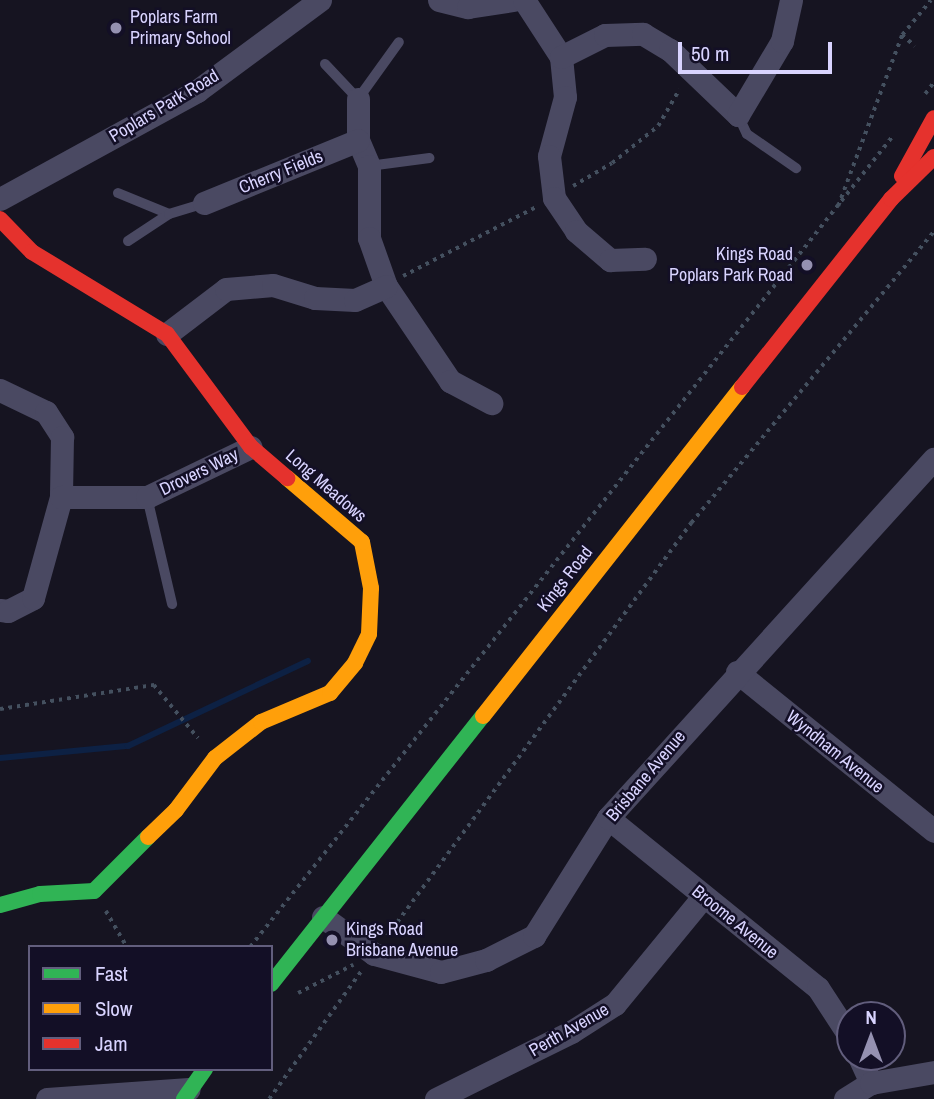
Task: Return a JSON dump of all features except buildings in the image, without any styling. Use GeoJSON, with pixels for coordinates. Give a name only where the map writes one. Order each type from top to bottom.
{"type":"FeatureCollection","features":[{"type":"Feature","properties":{"kind":"street","name":"Poplars Park Road"},"geometry":{"type":"LineString","coordinates":[[0,199],[197,91],[320,0]]}},
{"type":"Feature","properties":{"kind":"street"},"geometry":{"type":"LineString","coordinates":[[439,0],[468,7],[513,0]]}},
{"type":"Feature","properties":{"kind":"street"},"geometry":{"type":"LineString","coordinates":[[524,0],[561,57],[565,97],[549,156],[554,198],[576,230],[612,270],[645,259]]}},
{"type":"Feature","properties":{"kind":"street"},"geometry":{"type":"LineString","coordinates":[[561,57],[605,35],[643,34],[670,50],[738,115],[782,41],[791,0]]}},
{"type":"Feature","properties":{"kind":"street"},"geometry":{"type":"LineString","coordinates":[[358,99],[358,140],[369,166],[369,238],[386,286],[450,381],[491,403]]}},
{"type":"Feature","properties":{"kind":"street","name":"Kings Road"},"geometry":{"type":"LineString","coordinates":[[891,199],[934,118]]}},
{"type":"Feature","properties":{"kind":"street","name":"Cherry Fields"},"geometry":{"type":"LineString","coordinates":[[204,203],[358,140]]}},
{"type":"Feature","properties":{"kind":"street","name":"Kings Road"},"geometry":{"type":"LineString","coordinates":[[273,981],[891,199],[934,157]]}},
{"type":"Feature","properties":{"kind":"street","name":"Long Meadows"},"geometry":{"type":"LineString","coordinates":[[0,219],[32,252],[167,334],[251,447],[362,542],[371,588],[369,634],[355,663],[330,693],[261,722],[215,758],[176,810],[94,891]]}},
{"type":"Feature","properties":{"kind":"street"},"geometry":{"type":"LineString","coordinates":[[167,334],[226,289],[273,285],[316,298],[355,300],[386,286]]}},
{"type":"Feature","properties":{"kind":"street"},"geometry":{"type":"LineString","coordinates":[[0,390],[46,412],[62,437],[61,497],[33,598],[8,611],[0,610]]}},
{"type":"Feature","properties":{"kind":"street","name":"Drovers Way"},"geometry":{"type":"LineString","coordinates":[[61,497],[147,497],[251,447]]}},
{"type":"Feature","properties":{"kind":"street","name":"Brisbane Avenue"},"geometry":{"type":"LineString","coordinates":[[323,917],[374,954],[441,972],[486,960],[534,936],[608,818],[737,672],[934,459]]}},
{"type":"Feature","properties":{"kind":"street","name":"Wyndham Avenue"},"geometry":{"type":"LineString","coordinates":[[737,672],[930,820]]}},
{"type":"Feature","properties":{"kind":"street","name":"Broome Avenue"},"geometry":{"type":"LineString","coordinates":[[608,818],[818,988],[836,1016]]}},
{"type":"Feature","properties":{"kind":"street"},"geometry":{"type":"LineString","coordinates":[[0,905],[40,894],[94,891]]}},
{"type":"Feature","properties":{"kind":"street","name":"Perth Avenue"},"geometry":{"type":"LineString","coordinates":[[436,1099],[570,1032],[615,1004],[703,897]]}},
{"type":"Feature","properties":{"kind":"street"},"geometry":{"type":"LineString","coordinates":[[47,1099],[187,1094],[204,1071]]}},
{"type":"Feature","properties":{"kind":"street"},"geometry":{"type":"LineString","coordinates":[[865,1071],[871,1083]]}},
{"type":"Feature","properties":{"kind":"street"},"geometry":{"type":"LineString","coordinates":[[845,1099],[871,1083],[934,1072]]}},
{"type":"Feature","properties":{"kind":"lane"},"geometry":{"type":"LineString","coordinates":[[325,64],[358,99],[399,42]]}},
{"type":"Feature","properties":{"kind":"lane"},"geometry":{"type":"LineString","coordinates":[[738,115],[747,134],[796,168]]}},
{"type":"Feature","properties":{"kind":"lane"},"geometry":{"type":"LineString","coordinates":[[369,166],[429,158]]}},
{"type":"Feature","properties":{"kind":"lane"},"geometry":{"type":"LineString","coordinates":[[118,193],[169,214]]}},
{"type":"Feature","properties":{"kind":"lane"},"geometry":{"type":"LineString","coordinates":[[128,241],[169,214],[204,203]]}},
{"type":"Feature","properties":{"kind":"lane","name":"Drovers Way"},"geometry":{"type":"LineString","coordinates":[[147,497],[172,604]]}},
{"type":"Feature","properties":{"kind":"path"},"geometry":{"type":"LineString","coordinates":[[836,211],[902,35],[930,0]]}},
{"type":"Feature","properties":{"kind":"path"},"geometry":{"type":"LineString","coordinates":[[902,35],[915,46]]}},
{"type":"Feature","properties":{"kind":"path"},"geometry":{"type":"LineString","coordinates":[[918,103],[934,82]]}},
{"type":"Feature","properties":{"kind":"path"},"geometry":{"type":"LineString","coordinates":[[252,945],[893,136]]}},
{"type":"Feature","properties":{"kind":"path"},"geometry":{"type":"LineString","coordinates":[[269,1099],[691,523],[934,231]]}},
{"type":"Feature","properties":{"kind":"path"},"geometry":{"type":"LineString","coordinates":[[0,709],[154,685],[188,727]]}},
{"type":"Feature","properties":{"kind":"path"},"geometry":{"type":"LineString","coordinates":[[94,891],[126,945]]}},
{"type":"Feature","properties":{"kind":"path"},"geometry":{"type":"LineString","coordinates":[[292,996],[374,954]]}},
{"type":"Feature","properties":{"kind":"waterway"},"geometry":{"type":"LineString","coordinates":[[0,758],[128,746],[308,661]]}},
{"type":"Feature","properties":{"kind":"traffic: fast"},"geometry":{"type":"LineString","coordinates":[[273,981],[483,716]]}},
{"type":"Feature","properties":{"kind":"traffic: fast"},"geometry":{"type":"LineString","coordinates":[[0,905],[40,894],[94,891],[148,837]]}},
{"type":"Feature","properties":{"kind":"traffic: fast"},"geometry":{"type":"LineString","coordinates":[[184,1099],[204,1071]]}},
{"type":"Feature","properties":{"kind":"traffic: slow"},"geometry":{"type":"LineString","coordinates":[[483,716],[742,387]]}},
{"type":"Feature","properties":{"kind":"traffic: slow"},"geometry":{"type":"LineString","coordinates":[[148,837],[176,810],[215,758],[261,722],[330,693],[355,663],[369,634],[371,588],[362,542],[287,478]]}},
{"type":"Feature","properties":{"kind":"traffic: jam"},"geometry":{"type":"LineString","coordinates":[[902,176],[934,118]]}},
{"type":"Feature","properties":{"kind":"traffic: jam"},"geometry":{"type":"LineString","coordinates":[[742,387],[891,199],[934,157]]}},
{"type":"Feature","properties":{"kind":"traffic: jam"},"geometry":{"type":"LineString","coordinates":[[0,219],[32,252],[167,334],[251,447],[287,478]]}},
{"type":"Feature","properties":{"kind":"place","name":"Poplars Farm Primary School"},"geometry":{"type":"Point","coordinates":[116,28]}},
{"type":"Feature","properties":{"kind":"place","name":"Kings Road Poplars Park Road"},"geometry":{"type":"Point","coordinates":[807,265]}},
{"type":"Feature","properties":{"kind":"place","name":"Kings Road Brisbane Avenue"},"geometry":{"type":"Point","coordinates":[332,940]}}]}
